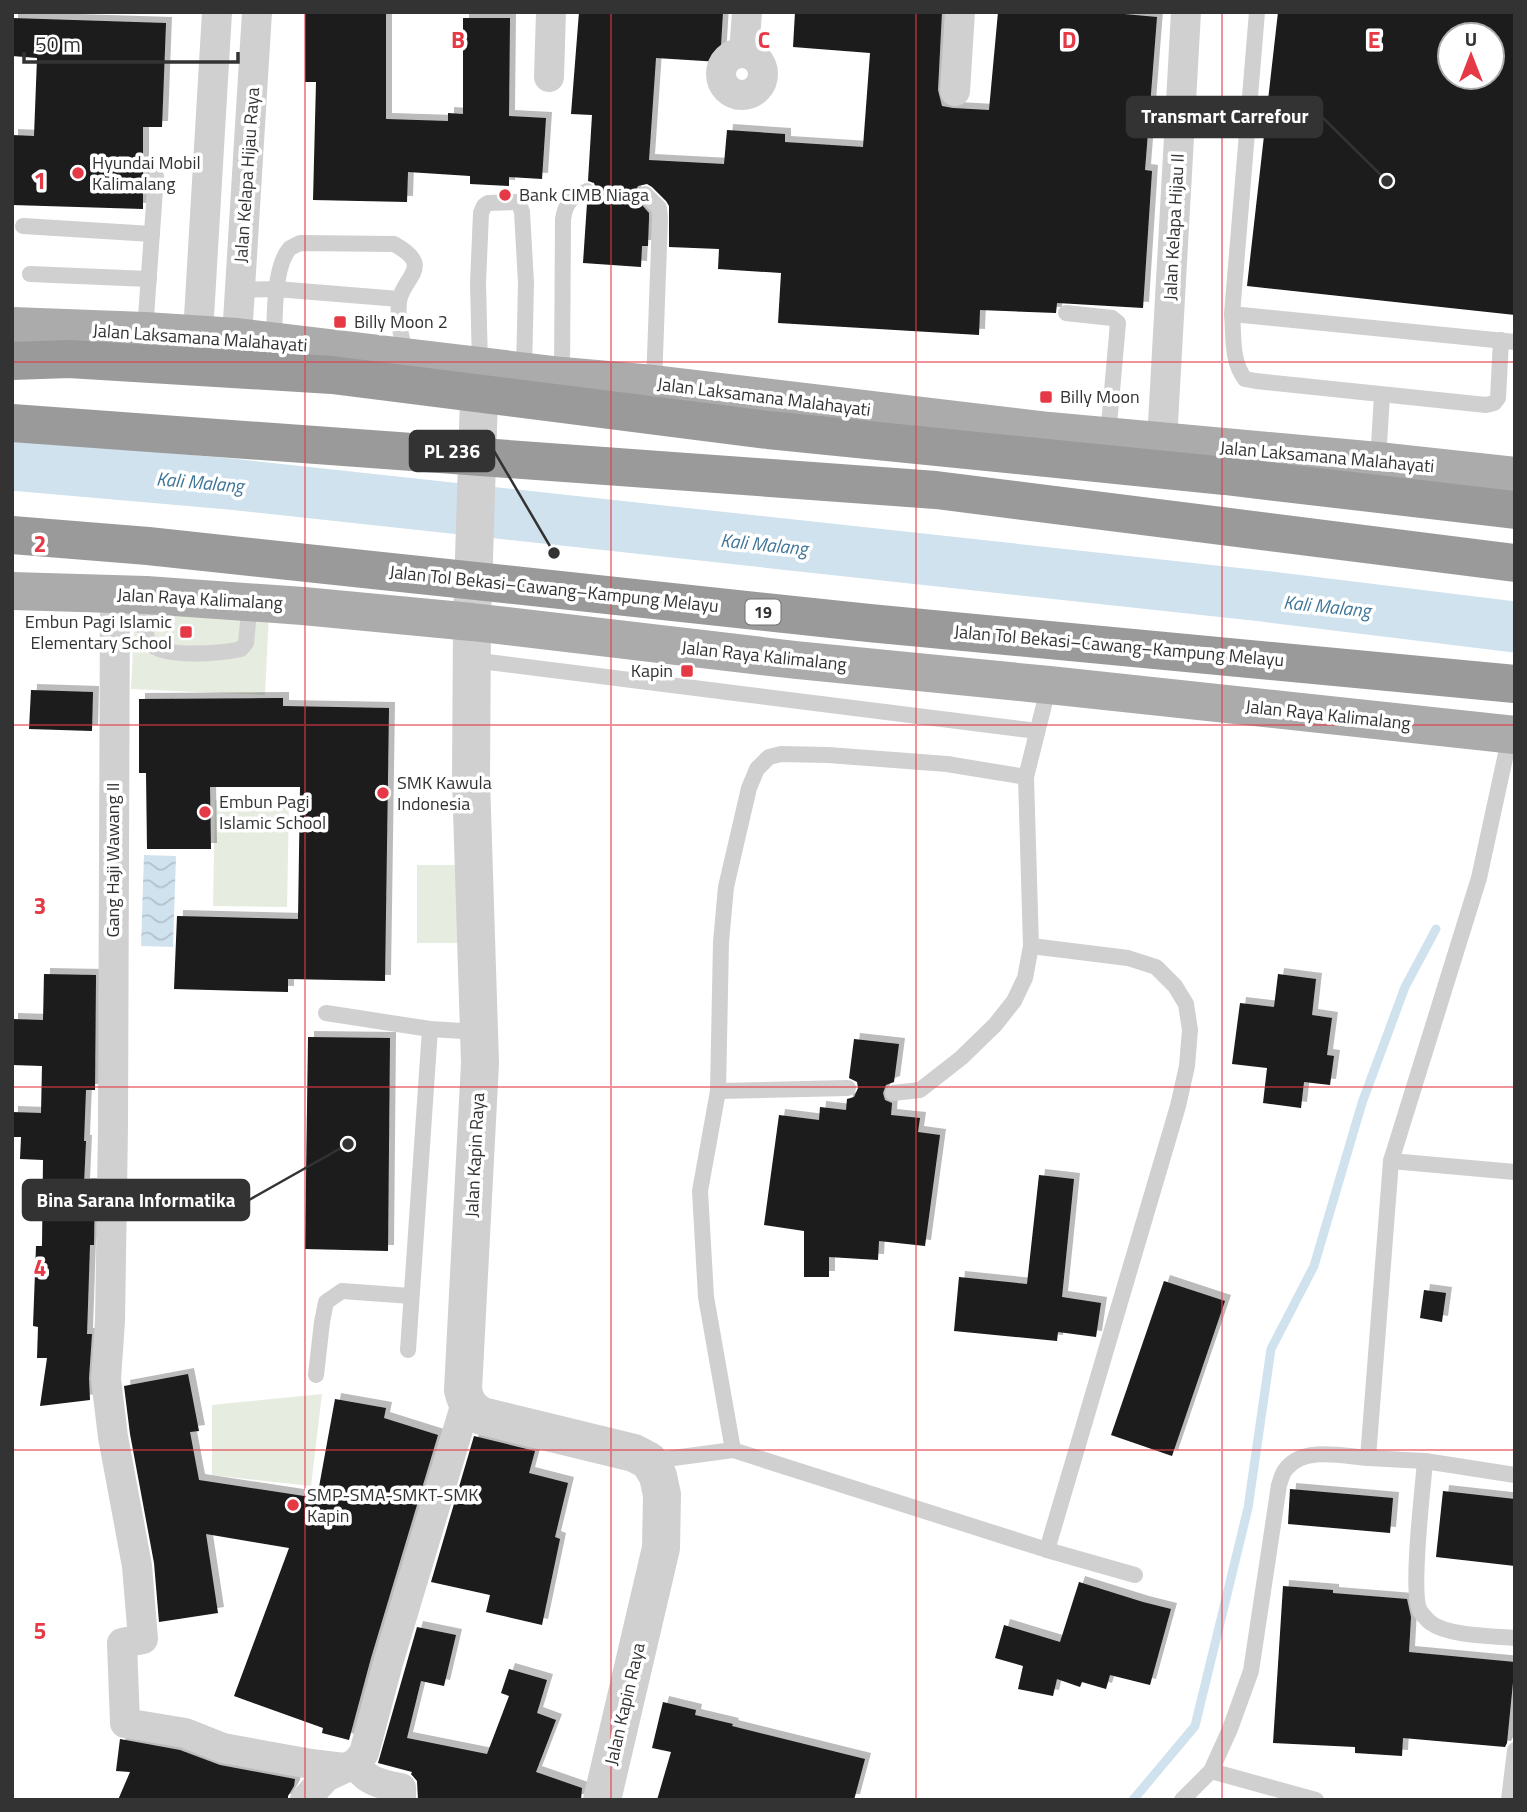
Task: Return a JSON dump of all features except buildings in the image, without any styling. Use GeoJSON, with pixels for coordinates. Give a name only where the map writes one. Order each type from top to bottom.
{"type":"FeatureCollection","features":[{"type":"Feature","properties":{"kind":"highway"},"geometry":{"type":"LineString","coordinates":[[12,361],[69,359],[332,375],[768,430],[1225,476],[1515,510]]}},
{"type":"Feature","properties":{"kind":"highway"},"geometry":{"type":"LineString","coordinates":[[12,423],[936,490],[1515,563]]}},
{"type":"Feature","properties":{"kind":"highway","name":"Jalan Tol Bekasi–Cawang–Kampung Melayu"},"geometry":{"type":"LineString","coordinates":[[12,535],[176,549],[827,619],[1515,684]]}},
{"type":"Feature","properties":{"kind":"main road","name":"Jalan Laksamana Malahayati"},"geometry":{"type":"LineString","coordinates":[[12,326],[237,337],[1049,431],[1515,476]]}},
{"type":"Feature","properties":{"kind":"main road","name":"Jalan Raya Kalimalang"},"geometry":{"type":"LineString","coordinates":[[12,591],[131,594],[250,602],[472,622],[796,660],[1049,685],[1511,752]]}},
{"type":"Feature","properties":{"kind":"street"},"geometry":{"type":"LineString","coordinates":[[198,334],[217,12]]}},
{"type":"Feature","properties":{"kind":"street","name":"Jalan Kelapa Hijau Raya"},"geometry":{"type":"LineString","coordinates":[[237,337],[257,12]]}},
{"type":"Feature","properties":{"kind":"street"},"geometry":{"type":"LineString","coordinates":[[549,77],[551,12]]}},
{"type":"Feature","properties":{"kind":"street"},"geometry":{"type":"LineString","coordinates":[[744,52],[747,12]]}},
{"type":"Feature","properties":{"kind":"street"},"geometry":{"type":"LineString","coordinates":[[955,91],[960,12]]}},
{"type":"Feature","properties":{"kind":"street","name":"Jalan Kelapa Hijau II"},"geometry":{"type":"LineString","coordinates":[[1161,441],[1186,12]]}},
{"type":"Feature","properties":{"kind":"street"},"geometry":{"type":"LineString","coordinates":[[212,104],[251,109]]}},
{"type":"Feature","properties":{"kind":"street","name":"Jalan Kapin Raya"},"geometry":{"type":"LineString","coordinates":[[466,1403],[463,1378],[480,1063],[471,779],[472,622],[480,365]]}},
{"type":"Feature","properties":{"kind":"street","name":"Gang Haji Wawang II"},"geometry":{"type":"LineString","coordinates":[[131,594],[113,1126],[110,1321],[106,1379],[113,1437],[137,1566],[143,1639],[122,1643],[125,1723],[185,1733],[223,1748],[311,1764],[350,1765]]}},
{"type":"Feature","properties":{"kind":"street"},"geometry":{"type":"LineString","coordinates":[[305,1800],[326,1777],[350,1765],[364,1753],[388,1663],[466,1403],[482,1416],[634,1453],[649,1461]]}},
{"type":"Feature","properties":{"kind":"street","name":"Jalan Kapin Raya"},"geometry":{"type":"LineString","coordinates":[[602,1800],[661,1548],[662,1495],[658,1476],[649,1461]]}},
{"type":"Feature","properties":{"kind":"street"},"geometry":{"type":"LineString","coordinates":[[350,1765],[383,1786],[401,1788],[401,1800]]}},
{"type":"Feature","properties":{"kind":"lane"},"geometry":{"type":"LineString","coordinates":[[1232,314],[1508,341],[1498,398],[1494,403],[1486,405],[1382,395],[1245,379],[1239,371],[1232,314],[1257,12]]}},
{"type":"Feature","properties":{"kind":"lane"},"geometry":{"type":"LineString","coordinates":[[145,331],[156,176]]}},
{"type":"Feature","properties":{"kind":"lane"},"geometry":{"type":"LineString","coordinates":[[562,376],[563,219],[565,206],[574,197],[587,191]]}},
{"type":"Feature","properties":{"kind":"lane"},"geometry":{"type":"LineString","coordinates":[[645,194],[659,208],[660,218],[654,384]]}},
{"type":"Feature","properties":{"kind":"lane"},"geometry":{"type":"LineString","coordinates":[[480,365],[478,283],[481,213],[488,203],[516,202],[522,212],[526,283],[524,370]]}},
{"type":"Feature","properties":{"kind":"lane"},"geometry":{"type":"LineString","coordinates":[[23,226],[152,234]]}},
{"type":"Feature","properties":{"kind":"lane"},"geometry":{"type":"LineString","coordinates":[[274,342],[276,289],[282,264],[290,248],[300,243],[394,244],[407,251],[413,259],[414,272],[399,299],[399,323],[406,357]]}},
{"type":"Feature","properties":{"kind":"lane"},"geometry":{"type":"LineString","coordinates":[[30,274],[149,279]]}},
{"type":"Feature","properties":{"kind":"lane"},"geometry":{"type":"LineString","coordinates":[[239,290],[276,289],[399,299]]}},
{"type":"Feature","properties":{"kind":"lane"},"geometry":{"type":"LineString","coordinates":[[1066,313],[1112,318],[1118,323],[1108,436]]}},
{"type":"Feature","properties":{"kind":"lane"},"geometry":{"type":"LineString","coordinates":[[1378,461],[1382,395]]}},
{"type":"Feature","properties":{"kind":"lane"},"geometry":{"type":"LineString","coordinates":[[131,594],[149,642],[157,649],[189,654],[241,649],[246,643],[250,602]]}},
{"type":"Feature","properties":{"kind":"lane"},"geometry":{"type":"LineString","coordinates":[[472,660],[1037,731]]}},
{"type":"Feature","properties":{"kind":"lane"},"geometry":{"type":"LineString","coordinates":[[893,1093],[920,1090],[961,1058],[995,1025],[1014,1001],[1025,978],[1031,946],[1026,777],[1049,685]]}},
{"type":"Feature","properties":{"kind":"lane"},"geometry":{"type":"LineString","coordinates":[[1368,1458],[1391,1161],[1479,878],[1511,752]]}},
{"type":"Feature","properties":{"kind":"lane"},"geometry":{"type":"LineString","coordinates":[[733,1450],[706,1297],[700,1191],[718,1091],[720,942],[726,887],[749,788],[757,769],[769,757],[781,754],[828,755],[947,764],[1026,777]]}},
{"type":"Feature","properties":{"kind":"lane"},"geometry":{"type":"LineString","coordinates":[[1031,946],[1128,958],[1156,967],[1175,986],[1186,1004],[1190,1030],[1188,1066],[1178,1105],[1047,1550]]}},
{"type":"Feature","properties":{"kind":"lane"},"geometry":{"type":"LineString","coordinates":[[326,1013],[430,1029],[479,1032]]}},
{"type":"Feature","properties":{"kind":"lane"},"geometry":{"type":"LineString","coordinates":[[408,1350],[430,1029]]}},
{"type":"Feature","properties":{"kind":"lane"},"geometry":{"type":"LineString","coordinates":[[718,1091],[848,1088]]}},
{"type":"Feature","properties":{"kind":"lane"},"geometry":{"type":"LineString","coordinates":[[1391,1161],[1515,1172]]}},
{"type":"Feature","properties":{"kind":"lane"},"geometry":{"type":"LineString","coordinates":[[316,1376],[321,1322],[326,1302],[342,1292],[411,1296]]}},
{"type":"Feature","properties":{"kind":"lane"},"geometry":{"type":"LineString","coordinates":[[649,1461],[733,1450],[1047,1550],[1135,1574]]}},
{"type":"Feature","properties":{"kind":"lane"},"geometry":{"type":"LineString","coordinates":[[1182,1800],[1211,1771],[1251,1671],[1279,1485],[1285,1469],[1297,1459],[1310,1454],[1425,1461],[1515,1475]]}},
{"type":"Feature","properties":{"kind":"lane"},"geometry":{"type":"LineString","coordinates":[[1425,1461],[1417,1566],[1416,1592],[1419,1610],[1431,1624],[1455,1632],[1515,1638]]}},
{"type":"Feature","properties":{"kind":"lane"},"geometry":{"type":"LineString","coordinates":[[1509,1800],[1515,1750]]}},
{"type":"Feature","properties":{"kind":"lane"},"geometry":{"type":"LineString","coordinates":[[1211,1771],[1316,1800]]}},
{"type":"Feature","properties":{"kind":"shaded area"},"geometry":{"type":"Polygon","coordinates":[[[135,608],[269,613],[265,695],[131,689],[135,608]]]}},
{"type":"Feature","properties":{"kind":"shaded area"},"geometry":{"type":"Polygon","coordinates":[[[215,800],[289,801],[287,907],[213,906],[215,800]]]}},
{"type":"Feature","properties":{"kind":"shaded area"},"geometry":{"type":"Polygon","coordinates":[[[417,865],[462,865],[462,943],[417,943],[417,865]]]}},
{"type":"Feature","properties":{"kind":"shaded area"},"geometry":{"type":"Polygon","coordinates":[[[322,1394],[311,1486],[212,1475],[212,1405],[322,1394]]]}},
{"type":"Feature","properties":{"kind":"water"},"geometry":{"type":"Polygon","coordinates":[[[144,855],[176,856],[173,947],[141,946],[144,855]]]}},
{"type":"Feature","properties":{"kind":"waterway","name":"Kali Malang"},"geometry":{"type":"LineString","coordinates":[[12,465],[230,484],[1262,596],[1515,627]]}},
{"type":"Feature","properties":{"kind":"waterway"},"geometry":{"type":"LineString","coordinates":[[1133,1800],[1195,1726],[1248,1508],[1271,1349],[1314,1266],[1362,1103],[1405,987],[1436,929]]}},
{"type":"Feature","properties":{"kind":"place","name":"Hyundai Mobil Kalimalang"},"geometry":{"type":"Point","coordinates":[78,173]}},
{"type":"Feature","properties":{"kind":"place","name":"Transmart Carrefour"},"geometry":{"type":"Point","coordinates":[1387,181]}},
{"type":"Feature","properties":{"kind":"place","name":"Bank CIMB Niaga"},"geometry":{"type":"Point","coordinates":[505,195]}},
{"type":"Feature","properties":{"kind":"place","name":"Billy Moon 2"},"geometry":{"type":"Point","coordinates":[340,322]}},
{"type":"Feature","properties":{"kind":"place","name":"Billy Moon"},"geometry":{"type":"Point","coordinates":[1046,397]}},
{"type":"Feature","properties":{"kind":"place","name":"PL 236"},"geometry":{"type":"Point","coordinates":[554,553]}},
{"type":"Feature","properties":{"kind":"place","name":"Embun Pagi Islamic Elementary School"},"geometry":{"type":"Point","coordinates":[186,632]}},
{"type":"Feature","properties":{"kind":"place","name":"Kapin"},"geometry":{"type":"Point","coordinates":[687,671]}},
{"type":"Feature","properties":{"kind":"place","name":"SMK Kawula Indonesia"},"geometry":{"type":"Point","coordinates":[383,793]}},
{"type":"Feature","properties":{"kind":"place","name":"Embun Pagi Islamic School"},"geometry":{"type":"Point","coordinates":[205,812]}},
{"type":"Feature","properties":{"kind":"place","name":"Bina Sarana Informatika"},"geometry":{"type":"Point","coordinates":[348,1144]}},
{"type":"Feature","properties":{"kind":"place","name":"SMP-SMA-SMKT-SMK Kapin"},"geometry":{"type":"Point","coordinates":[293,1505]}}]}
